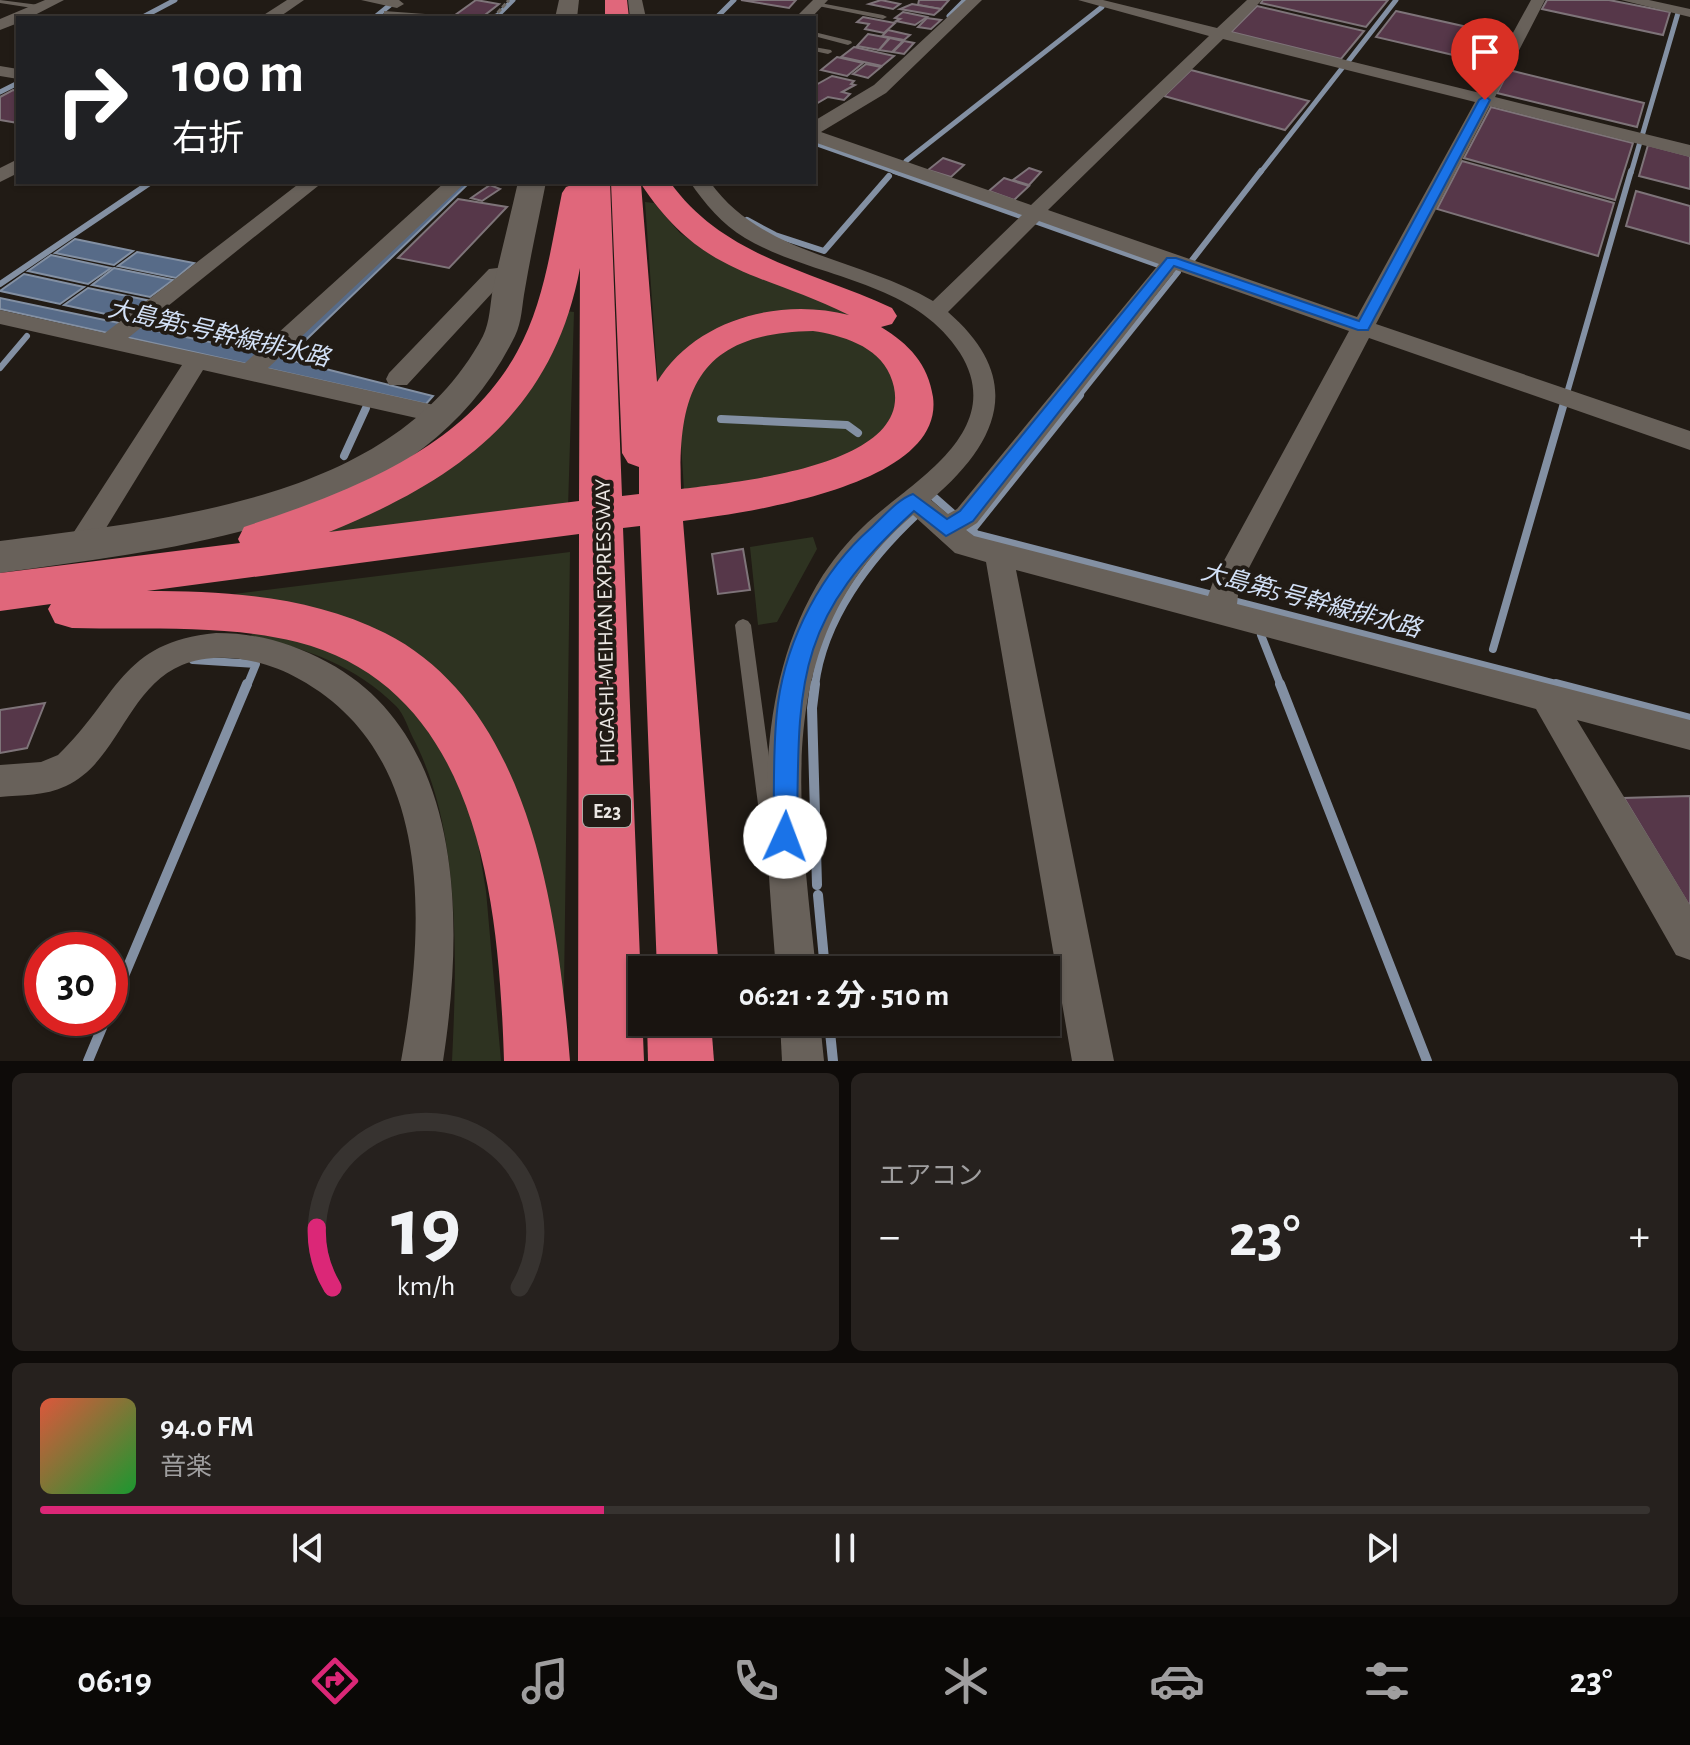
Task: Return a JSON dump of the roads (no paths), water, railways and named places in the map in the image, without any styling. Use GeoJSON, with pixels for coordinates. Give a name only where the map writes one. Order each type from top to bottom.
{"type":"FeatureCollection","features":[{"type":"Feature","properties":{"kind":"highway"},"geometry":{"type":"LineString","coordinates":[[594,0],[619,12]]}},
{"type":"Feature","properties":{"kind":"highway"},"geometry":{"type":"LineString","coordinates":[[0,592],[202,556],[354,505],[401,481],[477,428],[515,387],[536,352],[561,278],[587,184]]}},
{"type":"Feature","properties":{"kind":"highway","name":"HIGASHI-MEIHAN EXPRESSWAY"},"geometry":{"type":"LineString","coordinates":[[587,184],[602,492],[639,555],[674,956]]}},
{"type":"Feature","properties":{"kind":"highway","name":"HIGASHI-MEIHAN EXPRESSWAY"},"geometry":{"type":"LineString","coordinates":[[611,1061],[639,555],[652,481],[626,184]]}},
{"type":"Feature","properties":{"kind":"highway"},"geometry":{"type":"LineString","coordinates":[[79,578],[797,507],[848,496],[881,482],[909,465],[937,431],[943,407],[943,384],[935,363],[918,342],[864,308],[760,269],[716,247],[682,222],[656,184]]}},
{"type":"Feature","properties":{"kind":"highway"},"geometry":{"type":"LineString","coordinates":[[0,619],[79,578],[725,497],[820,480],[866,463],[900,436],[915,404],[911,380],[897,356],[883,343],[847,327],[793,321],[739,331],[706,348],[680,373],[664,411],[652,481]]}},
{"type":"Feature","properties":{"kind":"highway"},"geometry":{"type":"LineString","coordinates":[[639,555],[686,956]]}},
{"type":"Feature","properties":{"kind":"highway"},"geometry":{"type":"LineString","coordinates":[[79,578],[199,612],[300,622],[346,636],[383,654],[416,678],[443,708],[469,746],[490,791],[510,849],[523,923],[537,1061]]}},
{"type":"Feature","properties":{"kind":"highway"},"geometry":{"type":"LineString","coordinates":[[680,1036],[681,1061]]}},
{"type":"Feature","properties":{"kind":"highway"},"geometry":{"type":"LineString","coordinates":[[690,1036],[690,1061]]}},
{"type":"Feature","properties":{"kind":"main road"},"geometry":{"type":"LineString","coordinates":[[0,557],[79,578],[197,527],[279,507],[361,471],[402,447],[443,415],[475,379],[500,333],[532,184]]}},
{"type":"Feature","properties":{"kind":"street"},"geometry":{"type":"LineString","coordinates":[[20,16],[57,0]]}},
{"type":"Feature","properties":{"kind":"street"},"geometry":{"type":"LineString","coordinates":[[270,16],[297,0]]}},
{"type":"Feature","properties":{"kind":"street"},"geometry":{"type":"LineString","coordinates":[[368,0],[392,9]]}},
{"type":"Feature","properties":{"kind":"street"},"geometry":{"type":"LineString","coordinates":[[816,128],[880,89],[975,0]]}},
{"type":"Feature","properties":{"kind":"street"},"geometry":{"type":"LineString","coordinates":[[1085,0],[1690,151]]}},
{"type":"Feature","properties":{"kind":"street"},"geometry":{"type":"LineString","coordinates":[[935,312],[1255,0]]}},
{"type":"Feature","properties":{"kind":"street"},"geometry":{"type":"LineString","coordinates":[[1223,602],[1363,327],[1538,0]]}},
{"type":"Feature","properties":{"kind":"street"},"geometry":{"type":"LineString","coordinates":[[1628,0],[1690,13]]}},
{"type":"Feature","properties":{"kind":"street"},"geometry":{"type":"LineString","coordinates":[[805,16],[820,2]]}},
{"type":"Feature","properties":{"kind":"street"},"geometry":{"type":"LineString","coordinates":[[816,137],[1168,265],[1363,327],[1690,441]]}},
{"type":"Feature","properties":{"kind":"street"},"geometry":{"type":"LineString","coordinates":[[111,340],[310,184]]}},
{"type":"Feature","properties":{"kind":"street"},"geometry":{"type":"LineString","coordinates":[[252,371],[454,184]]}},
{"type":"Feature","properties":{"kind":"street"},"geometry":{"type":"LineString","coordinates":[[701,184],[716,205],[762,238],[883,285],[935,312],[959,335],[974,357],[982,383],[982,409],[964,455],[950,472],[882,526],[847,565],[831,587],[801,651],[788,704],[785,837],[795,956]]}},
{"type":"Feature","properties":{"kind":"street"},"geometry":{"type":"LineString","coordinates":[[954,524],[1168,265]]}},
{"type":"Feature","properties":{"kind":"street"},"geometry":{"type":"LineString","coordinates":[[398,379],[497,274],[513,272]]}},
{"type":"Feature","properties":{"kind":"street"},"geometry":{"type":"LineString","coordinates":[[0,317],[443,415]]}},
{"type":"Feature","properties":{"kind":"street"},"geometry":{"type":"LineString","coordinates":[[79,578],[197,361]]}},
{"type":"Feature","properties":{"kind":"street"},"geometry":{"type":"LineString","coordinates":[[913,500],[954,524],[965,545],[1223,602],[1546,697],[1690,735]]}},
{"type":"Feature","properties":{"kind":"street"},"geometry":{"type":"LineString","coordinates":[[999,554],[1093,1061]]}},
{"type":"Feature","properties":{"kind":"street"},"geometry":{"type":"LineString","coordinates":[[0,781],[43,778],[71,765],[132,687],[167,657],[210,645],[263,648],[311,666],[348,692],[394,744],[413,781],[425,820],[434,940],[429,1027],[422,1061]]}},
{"type":"Feature","properties":{"kind":"street"},"geometry":{"type":"LineString","coordinates":[[1546,697],[1690,941]]}},
{"type":"Feature","properties":{"kind":"street"},"geometry":{"type":"LineString","coordinates":[[801,1036],[803,1061]]}},
{"type":"Feature","properties":{"kind":"lane"},"geometry":{"type":"LineString","coordinates":[[0,1],[39,7]]}},
{"type":"Feature","properties":{"kind":"lane"},"geometry":{"type":"LineString","coordinates":[[820,2],[883,17]]}},
{"type":"Feature","properties":{"kind":"lane"},"geometry":{"type":"LineString","coordinates":[[392,9],[433,16]]}},
{"type":"Feature","properties":{"kind":"lane"},"geometry":{"type":"LineString","coordinates":[[816,35],[848,43]]}},
{"type":"Feature","properties":{"kind":"lane"},"geometry":{"type":"LineString","coordinates":[[816,49],[828,52]]}},
{"type":"Feature","properties":{"kind":"lane"},"geometry":{"type":"LineString","coordinates":[[743,625],[768,812],[785,837]]}},
{"type":"Feature","properties":{"kind":"water"},"geometry":{"type":"Polygon","coordinates":[[[459,184],[468,184],[286,359],[433,396],[426,404],[0,309],[0,298],[276,356],[459,184]]]}},
{"type":"Feature","properties":{"kind":"water"},"geometry":{"type":"Polygon","coordinates":[[[75,239],[133,251],[114,265],[55,253],[75,239]]]}},
{"type":"Feature","properties":{"kind":"water"},"geometry":{"type":"Polygon","coordinates":[[[137,252],[194,263],[176,278],[118,266],[137,252]]]}},
{"type":"Feature","properties":{"kind":"water"},"geometry":{"type":"Polygon","coordinates":[[[51,255],[111,268],[88,284],[28,271],[51,255]]]}},
{"type":"Feature","properties":{"kind":"water"},"geometry":{"type":"Polygon","coordinates":[[[114,268],[173,280],[150,297],[92,285],[114,268]]]}},
{"type":"Feature","properties":{"kind":"water"},"geometry":{"type":"Polygon","coordinates":[[[24,274],[84,287],[60,304],[0,291],[24,274]]]}},
{"type":"Feature","properties":{"kind":"water"},"geometry":{"type":"Polygon","coordinates":[[[88,288],[147,300],[124,318],[64,305],[88,288]]]}},
{"type":"Feature","properties":{"kind":"waterway"},"geometry":{"type":"LineString","coordinates":[[145,16],[175,0]]}},
{"type":"Feature","properties":{"kind":"waterway"},"geometry":{"type":"LineString","coordinates":[[497,16],[513,0]]}},
{"type":"Feature","properties":{"kind":"waterway"},"geometry":{"type":"LineString","coordinates":[[718,16],[734,0]]}},
{"type":"Feature","properties":{"kind":"waterway"},"geometry":{"type":"LineString","coordinates":[[949,16],[965,0]]}},
{"type":"Feature","properties":{"kind":"waterway"},"geometry":{"type":"LineString","coordinates":[[1347,63],[1396,0]]}},
{"type":"Feature","properties":{"kind":"waterway"},"geometry":{"type":"LineString","coordinates":[[376,16],[390,5]]}},
{"type":"Feature","properties":{"kind":"waterway"},"geometry":{"type":"LineString","coordinates":[[906,161],[1102,7]]}},
{"type":"Feature","properties":{"kind":"waterway"},"geometry":{"type":"LineString","coordinates":[[1642,136],[1678,13]]}},
{"type":"Feature","properties":{"kind":"waterway"},"geometry":{"type":"LineString","coordinates":[[1260,173],[1343,67]]}},
{"type":"Feature","properties":{"kind":"waterway"},"geometry":{"type":"LineString","coordinates":[[0,92],[16,84]]}},
{"type":"Feature","properties":{"kind":"waterway"},"geometry":{"type":"LineString","coordinates":[[1631,173],[1640,142]]}},
{"type":"Feature","properties":{"kind":"waterway"},"geometry":{"type":"LineString","coordinates":[[816,144],[899,173]]}},
{"type":"Feature","properties":{"kind":"waterway"},"geometry":{"type":"LineString","coordinates":[[894,171],[1178,272],[1078,397]]}},
{"type":"Feature","properties":{"kind":"waterway"},"geometry":{"type":"LineString","coordinates":[[1189,264],[1261,171]]}},
{"type":"Feature","properties":{"kind":"waterway"},"geometry":{"type":"LineString","coordinates":[[1567,393],[1631,171]]}},
{"type":"Feature","properties":{"kind":"waterway"},"geometry":{"type":"LineString","coordinates":[[747,220],[775,235],[824,251],[889,176]]}},
{"type":"Feature","properties":{"kind":"waterway"},"geometry":{"type":"LineString","coordinates":[[0,284],[148,184]]}},
{"type":"Feature","properties":{"kind":"waterway"},"geometry":{"type":"LineString","coordinates":[[0,368],[27,336]]}},
{"type":"Feature","properties":{"kind":"waterway"},"geometry":{"type":"LineString","coordinates":[[972,530],[1080,395]]}},
{"type":"Feature","properties":{"kind":"waterway"},"geometry":{"type":"LineString","coordinates":[[1493,649],[1564,403]]}},
{"type":"Feature","properties":{"kind":"waterway"},"geometry":{"type":"LineString","coordinates":[[344,456],[366,408]]}},
{"type":"Feature","properties":{"kind":"waterway","name":"大島第5号幹線排水路"},"geometry":{"type":"LineString","coordinates":[[721,419],[847,425],[858,433]]}},
{"type":"Feature","properties":{"kind":"waterway","name":"大島第5号幹線排水路"},"geometry":{"type":"LineString","coordinates":[[934,497],[976,534],[1217,596]]}},
{"type":"Feature","properties":{"kind":"waterway"},"geometry":{"type":"LineString","coordinates":[[815,686],[828,637],[851,592],[882,550],[917,514]]}},
{"type":"Feature","properties":{"kind":"waterway","name":"大島第5号幹線排水路"},"geometry":{"type":"LineString","coordinates":[[1230,600],[1564,686]]}},
{"type":"Feature","properties":{"kind":"waterway"},"geometry":{"type":"LineString","coordinates":[[1261,635],[1281,686]]}},
{"type":"Feature","properties":{"kind":"waterway"},"geometry":{"type":"LineString","coordinates":[[193,660],[256,664],[247,686]]}},
{"type":"Feature","properties":{"kind":"waterway"},"geometry":{"type":"LineString","coordinates":[[128,966],[247,684]]}},
{"type":"Feature","properties":{"kind":"waterway"},"geometry":{"type":"LineString","coordinates":[[815,684],[812,708],[817,885]]}},
{"type":"Feature","properties":{"kind":"waterway"},"geometry":{"type":"LineString","coordinates":[[1280,684],[1427,1061]]}},
{"type":"Feature","properties":{"kind":"waterway","name":"大島第5号幹線排水路"},"geometry":{"type":"LineString","coordinates":[[1556,684],[1690,719]]}},
{"type":"Feature","properties":{"kind":"waterway"},"geometry":{"type":"LineString","coordinates":[[818,895],[824,956]]}},
{"type":"Feature","properties":{"kind":"waterway"},"geometry":{"type":"LineString","coordinates":[[88,1061],[98,1036]]}},
{"type":"Feature","properties":{"kind":"waterway"},"geometry":{"type":"LineString","coordinates":[[830,1036],[833,1061]]}}]}
